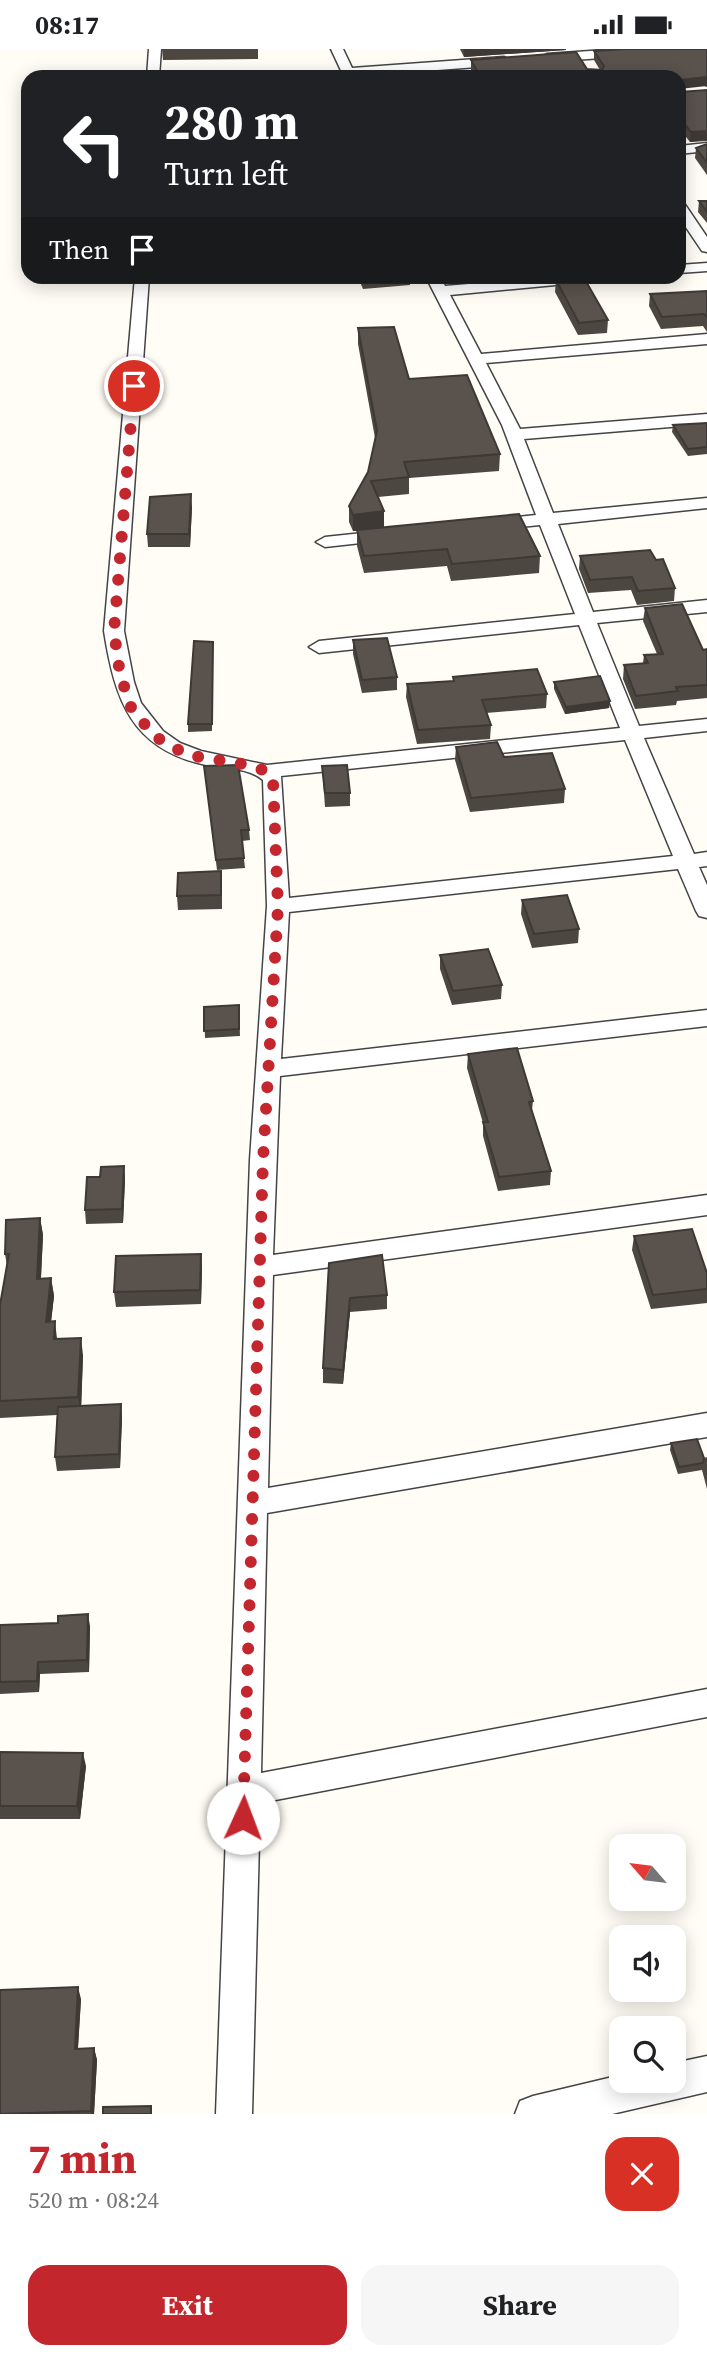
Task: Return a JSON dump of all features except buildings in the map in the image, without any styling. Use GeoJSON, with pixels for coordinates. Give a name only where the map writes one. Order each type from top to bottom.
{"type":"FeatureCollection","features":[{"type":"Feature","properties":{"kind":"street"},"geometry":{"type":"LineString","coordinates":[[154,70],[155,49]]}},
{"type":"Feature","properties":{"kind":"street"},"geometry":{"type":"LineString","coordinates":[[337,49],[347,70]]}},
{"type":"Feature","properties":{"kind":"street"},"geometry":{"type":"LineString","coordinates":[[540,58],[670,49]]}},
{"type":"Feature","properties":{"kind":"street"},"geometry":{"type":"LineString","coordinates":[[403,70],[512,60]]}},
{"type":"Feature","properties":{"kind":"street"},"geometry":{"type":"LineString","coordinates":[[686,149],[707,147]]}},
{"type":"Feature","properties":{"kind":"street"},"geometry":{"type":"LineString","coordinates":[[686,211],[707,248]]}},
{"type":"Feature","properties":{"kind":"street"},"geometry":{"type":"LineString","coordinates":[[686,268],[707,267]]}},
{"type":"Feature","properties":{"kind":"street"},"geometry":{"type":"LineString","coordinates":[[141,284],[114,631],[120,674],[131,707],[154,736],[187,755],[249,765],[266,771],[707,725]]}},
{"type":"Feature","properties":{"kind":"street"},"geometry":{"type":"LineString","coordinates":[[437,284],[514,435],[632,733],[697,860],[707,911]]}},
{"type":"Feature","properties":{"kind":"street"},"geometry":{"type":"LineString","coordinates":[[476,359],[707,339]]}},
{"type":"Feature","properties":{"kind":"street"},"geometry":{"type":"LineString","coordinates":[[514,435],[707,419]]}},
{"type":"Feature","properties":{"kind":"street"},"geometry":{"type":"LineString","coordinates":[[478,526],[707,503]]}},
{"type":"Feature","properties":{"kind":"street"},"geometry":{"type":"LineString","coordinates":[[325,542],[408,533]]}},
{"type":"Feature","properties":{"kind":"street"},"geometry":{"type":"LineString","coordinates":[[319,647],[707,606]]}},
{"type":"Feature","properties":{"kind":"street"},"geometry":{"type":"LineString","coordinates":[[234,2114],[260,1267],[278,907],[273,779],[266,771]]}},
{"type":"Feature","properties":{"kind":"street"},"geometry":{"type":"LineString","coordinates":[[278,907],[697,860]]}},
{"type":"Feature","properties":{"kind":"street"},"geometry":{"type":"LineString","coordinates":[[268,1069],[707,1018]]}},
{"type":"Feature","properties":{"kind":"street"},"geometry":{"type":"LineString","coordinates":[[260,1267],[707,1205]]}},
{"type":"Feature","properties":{"kind":"street"},"geometry":{"type":"LineString","coordinates":[[253,1503],[707,1425]]}},
{"type":"Feature","properties":{"kind":"street"},"geometry":{"type":"LineString","coordinates":[[244,1791],[707,1703]]}},
{"type":"Feature","properties":{"kind":"street"},"geometry":{"type":"LineString","coordinates":[[533,2114],[707,2074]]}},
{"type":"Feature","properties":{"kind":"route"},"geometry":{"type":"LineString","coordinates":[[134,386],[114,631],[120,674],[131,707],[154,736],[187,755],[249,765],[266,771],[273,779],[278,907],[263,1160],[243,1818]]}}]}
